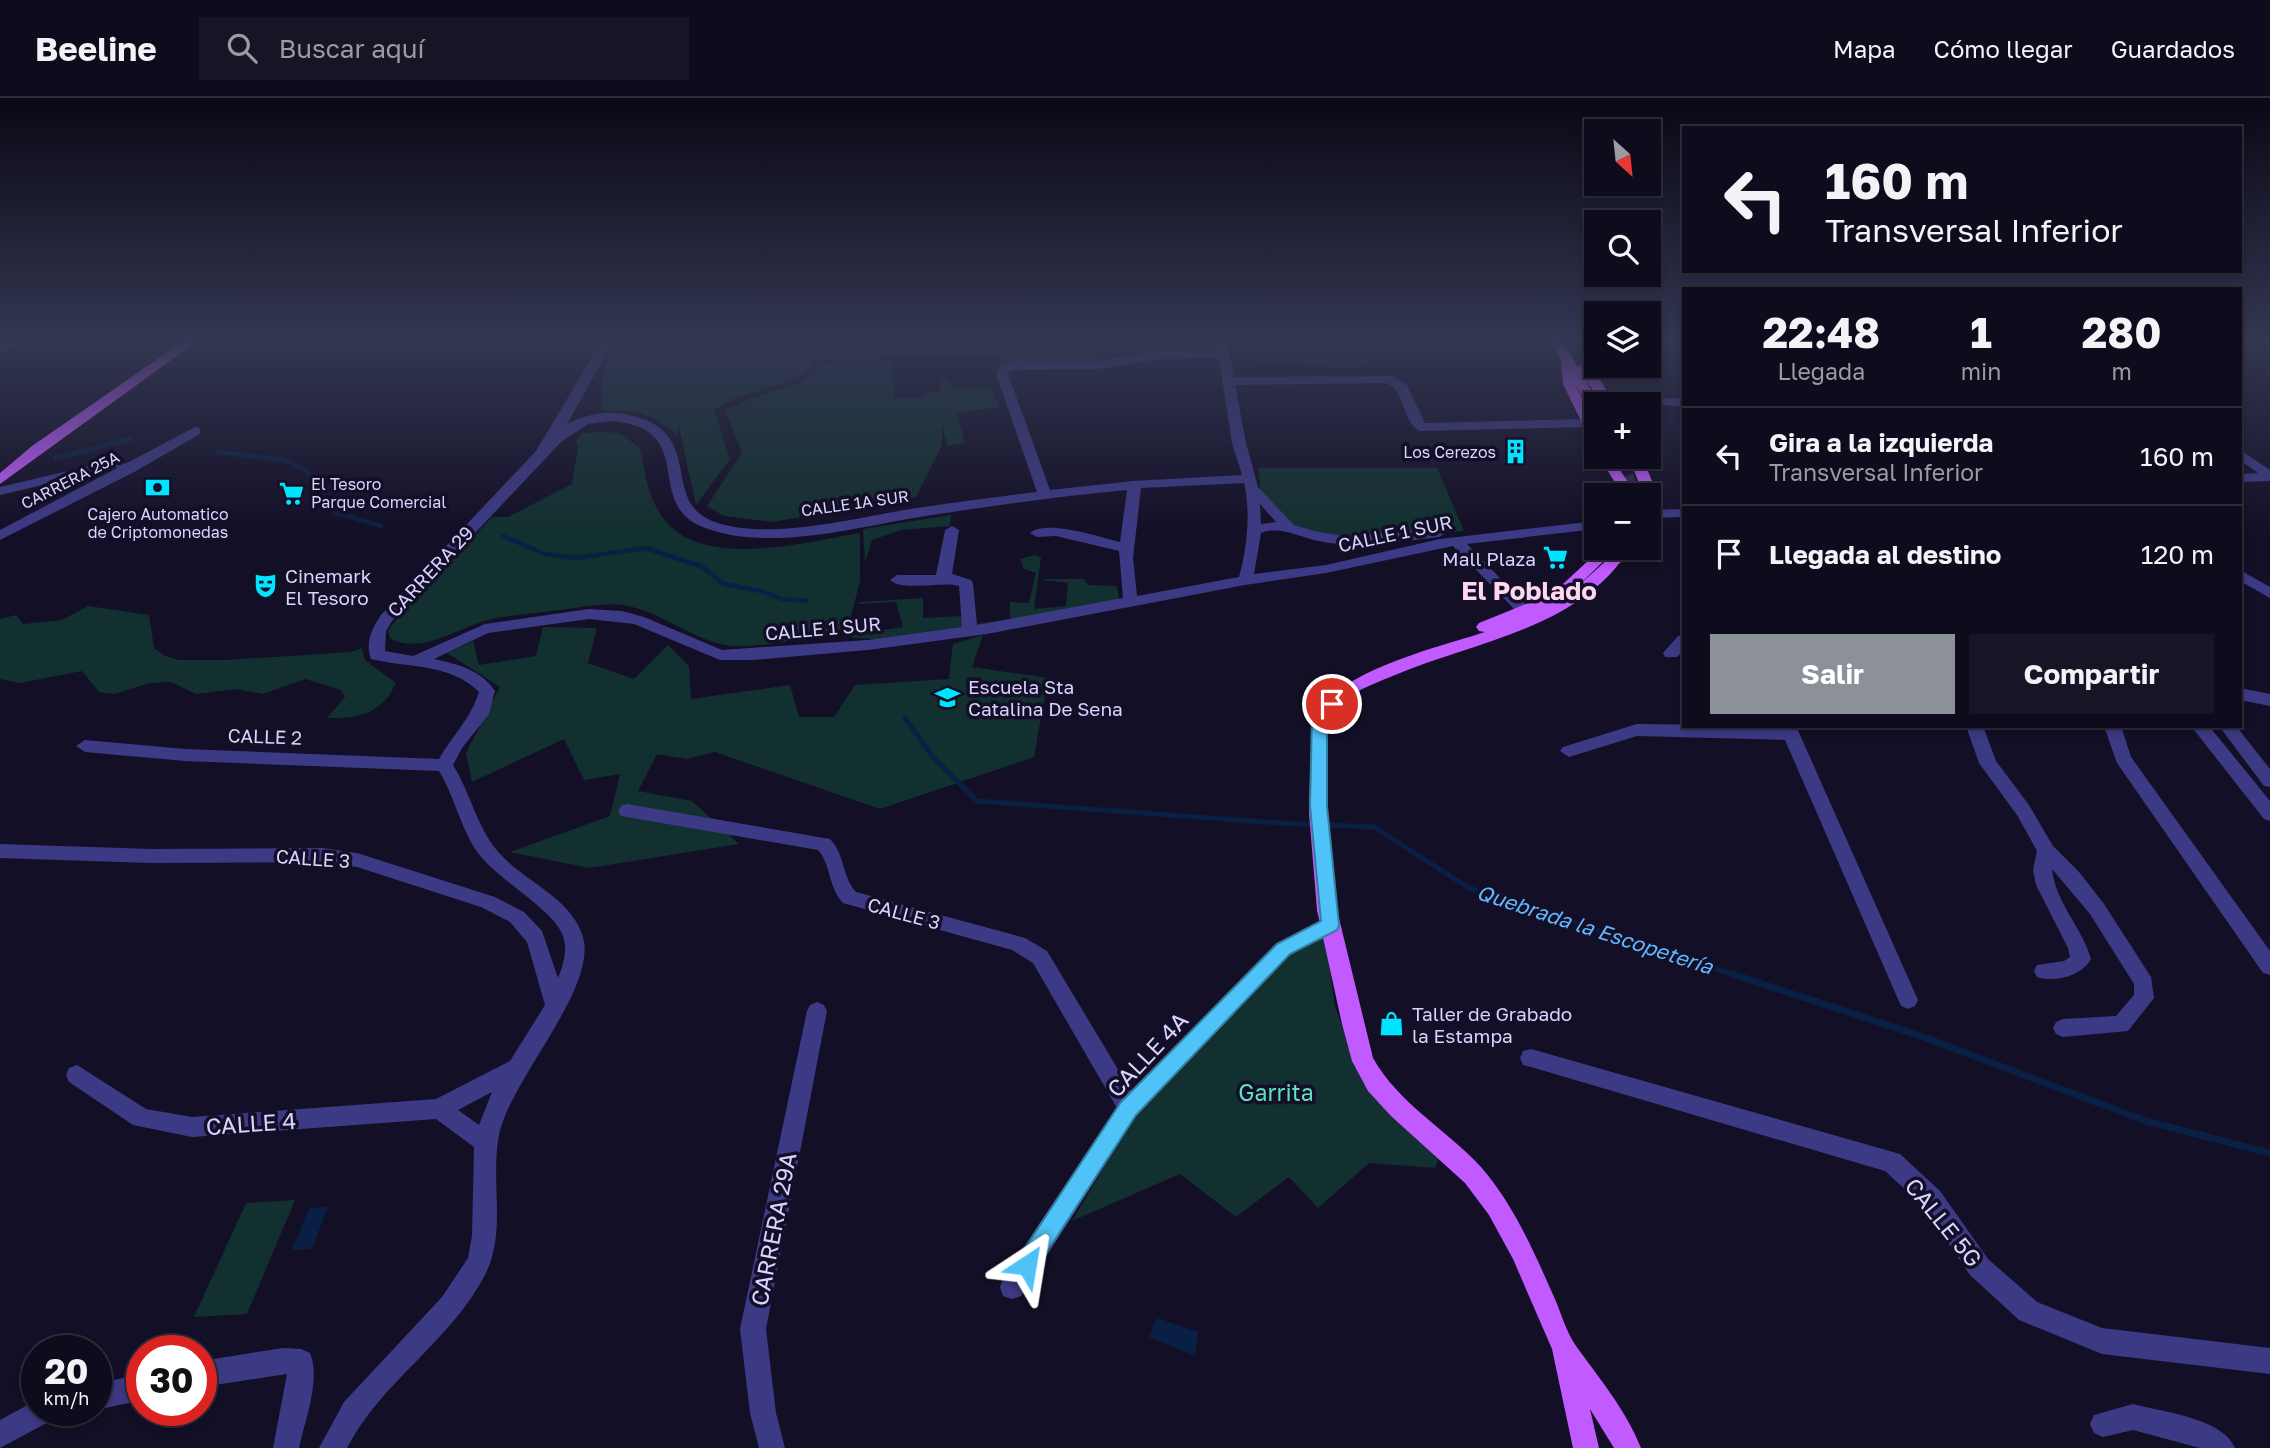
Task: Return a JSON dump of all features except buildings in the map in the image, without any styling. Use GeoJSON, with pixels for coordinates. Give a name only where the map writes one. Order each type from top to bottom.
{"type":"FeatureCollection","features":[{"type":"Feature","properties":{"kind":"main road"},"geometry":{"type":"LineString","coordinates":[[0,477],[100,405]]}},
{"type":"Feature","properties":{"kind":"main road"},"geometry":{"type":"LineString","coordinates":[[1453,648],[1464,635],[1548,600],[1604,560]]}},
{"type":"Feature","properties":{"kind":"main road"},"geometry":{"type":"LineString","coordinates":[[1607,560],[1583,592],[1536,621],[1423,657],[1345,692],[1320,717],[1318,813],[1329,917],[1352,1024],[1363,1061],[1376,1084],[1399,1109],[1464,1167],[1497,1207],[1521,1251],[1564,1348],[1609,1413],[1628,1448]]}},
{"type":"Feature","properties":{"kind":"main road"},"geometry":{"type":"LineString","coordinates":[[1564,1348],[1586,1448]]}},
{"type":"Feature","properties":{"kind":"street","name":"CARRERA 29"},"geometry":{"type":"LineString","coordinates":[[444,765],[456,744],[481,714],[486,691],[482,684],[449,668],[377,655],[377,631],[407,594],[541,454],[571,405]]}},
{"type":"Feature","properties":{"kind":"street"},"geometry":{"type":"LineString","coordinates":[[1013,405],[1045,494]]}},
{"type":"Feature","properties":{"kind":"street"},"geometry":{"type":"LineString","coordinates":[[1234,405],[1239,443],[1251,484],[1254,531],[1252,555],[1245,580]]}},
{"type":"Feature","properties":{"kind":"street"},"geometry":{"type":"LineString","coordinates":[[1410,405],[1420,427],[1584,423]]}},
{"type":"Feature","properties":{"kind":"street","name":"CALLE 1A SUR"},"geometry":{"type":"LineString","coordinates":[[541,454],[574,425],[602,418],[634,419],[654,429],[668,443],[687,509],[701,522],[724,530],[749,532],[848,523],[1045,494],[1135,485],[1251,484]]}},
{"type":"Feature","properties":{"kind":"street","name":"CARRERA 25A"},"geometry":{"type":"LineString","coordinates":[[0,491],[106,468],[130,459],[179,433],[195,431],[131,468],[0,536]]}},
{"type":"Feature","properties":{"kind":"street"},"geometry":{"type":"LineString","coordinates":[[2242,456],[2270,477]]}},
{"type":"Feature","properties":{"kind":"street"},"geometry":{"type":"LineString","coordinates":[[2242,478],[2270,477]]}},
{"type":"Feature","properties":{"kind":"street"},"geometry":{"type":"LineString","coordinates":[[1251,484],[1288,526]]}},
{"type":"Feature","properties":{"kind":"street"},"geometry":{"type":"LineString","coordinates":[[1131,601],[1126,576],[1135,485]]}},
{"type":"Feature","properties":{"kind":"street"},"geometry":{"type":"LineString","coordinates":[[2242,488],[2270,488]]}},
{"type":"Feature","properties":{"kind":"street"},"geometry":{"type":"LineString","coordinates":[[1661,513],[1682,513]]}},
{"type":"Feature","properties":{"kind":"street","name":"CALLE 1 SUR"},"geometry":{"type":"LineString","coordinates":[[1288,526],[1315,536],[1344,540],[1381,539],[1584,517]]}},
{"type":"Feature","properties":{"kind":"street"},"geometry":{"type":"LineString","coordinates":[[1661,523],[1682,523]]}},
{"type":"Feature","properties":{"kind":"street"},"geometry":{"type":"LineString","coordinates":[[1254,531],[1266,526],[1288,526]]}},
{"type":"Feature","properties":{"kind":"street","name":"CALLE 1 SUR"},"geometry":{"type":"LineString","coordinates":[[415,661],[485,629],[589,614],[639,620],[705,650],[734,656],[868,645],[970,631],[1245,580],[1357,563],[1424,545],[1584,526]]}},
{"type":"Feature","properties":{"kind":"street"},"geometry":{"type":"LineString","coordinates":[[897,580],[943,580],[953,530],[944,577],[967,583],[970,631]]}},
{"type":"Feature","properties":{"kind":"street"},"geometry":{"type":"LineString","coordinates":[[1037,533],[1056,532],[1127,548]]}},
{"type":"Feature","properties":{"kind":"street"},"geometry":{"type":"LineString","coordinates":[[1344,540],[1358,551],[1357,563]]}},
{"type":"Feature","properties":{"kind":"street"},"geometry":{"type":"LineString","coordinates":[[1456,541],[1524,611]]}},
{"type":"Feature","properties":{"kind":"street"},"geometry":{"type":"LineString","coordinates":[[1252,555],[1272,570],[1290,575]]}},
{"type":"Feature","properties":{"kind":"street"},"geometry":{"type":"LineString","coordinates":[[2242,576],[2270,593]]}},
{"type":"Feature","properties":{"kind":"street"},"geometry":{"type":"LineString","coordinates":[[1671,653],[1682,642]]}},
{"type":"Feature","properties":{"kind":"street"},"geometry":{"type":"LineString","coordinates":[[2242,694],[2270,700]]}},
{"type":"Feature","properties":{"kind":"street"},"geometry":{"type":"LineString","coordinates":[[1975,728],[1988,763],[2023,810],[2046,851],[2072,877],[2096,909],[2144,983],[2144,998],[2121,1025],[2063,1028]]}},
{"type":"Feature","properties":{"kind":"street"},"geometry":{"type":"LineString","coordinates":[[2113,728],[2123,760],[2270,967]]}},
{"type":"Feature","properties":{"kind":"street"},"geometry":{"type":"LineString","coordinates":[[2201,728],[2270,814]]}},
{"type":"Feature","properties":{"kind":"street"},"geometry":{"type":"LineString","coordinates":[[2229,728],[2270,781]]}},
{"type":"Feature","properties":{"kind":"street"},"geometry":{"type":"LineString","coordinates":[[1569,751],[1637,730],[1789,730],[1908,1000]]}},
{"type":"Feature","properties":{"kind":"street","name":"CALLE 2"},"geometry":{"type":"LineString","coordinates":[[85,746],[185,755],[444,765]]}},
{"type":"Feature","properties":{"kind":"street"},"geometry":{"type":"LineString","coordinates":[[332,1448],[352,1413],[454,1303],[477,1265],[485,1241],[485,1142],[491,1115],[556,1006],[576,949],[573,934],[550,907],[497,864],[480,843],[453,779],[444,765]]}},
{"type":"Feature","properties":{"kind":"street","name":"CALLE 3"},"geometry":{"type":"LineString","coordinates":[[626,811],[823,844],[831,850],[840,889],[850,898],[1018,944],[1040,957],[1129,1108]]}},
{"type":"Feature","properties":{"kind":"street","name":"CALLE 3"},"geometry":{"type":"LineString","coordinates":[[0,851],[151,856],[323,855],[357,860],[504,908],[532,931],[556,1006]]}},
{"type":"Feature","properties":{"kind":"street"},"geometry":{"type":"LineString","coordinates":[[2045,971],[2063,970],[2081,959],[2078,945],[2056,908],[2043,872],[2046,851]]}},
{"type":"Feature","properties":{"kind":"street","name":"CALLE 4A"},"geometry":{"type":"LineString","coordinates":[[1012,1287],[1129,1108],[1283,949],[1329,917]]}},
{"type":"Feature","properties":{"kind":"street"},"geometry":{"type":"LineString","coordinates":[[541,957],[547,960],[563,959],[576,949]]}},
{"type":"Feature","properties":{"kind":"street","name":"CARRERA 29A"},"geometry":{"type":"LineString","coordinates":[[772,1448],[762,1413],[753,1329],[817,1011]]}},
{"type":"Feature","properties":{"kind":"street","name":"CALLE 5G"},"geometry":{"type":"LineString","coordinates":[[1531,1058],[1892,1162],[1932,1199],[1979,1267],[2028,1311],[2040,1316],[2102,1341],[2270,1361]]}},
{"type":"Feature","properties":{"kind":"street","name":"CALLE 4"},"geometry":{"type":"LineString","coordinates":[[77,1075],[141,1118],[192,1127],[439,1108],[521,1065]]}},
{"type":"Feature","properties":{"kind":"street"},"geometry":{"type":"LineString","coordinates":[[439,1108],[485,1142]]}},
{"type":"Feature","properties":{"kind":"street"},"geometry":{"type":"LineString","coordinates":[[217,1371],[283,1361],[301,1362],[299,1389],[286,1448]]}},
{"type":"Feature","properties":{"kind":"street"},"geometry":{"type":"LineString","coordinates":[[340,1448],[380,1380]]}},
{"type":"Feature","properties":{"kind":"street"},"geometry":{"type":"LineString","coordinates":[[2103,1424],[2133,1417],[2208,1437],[2222,1448]]}},
{"type":"Feature","properties":{"kind":"street"},"geometry":{"type":"LineString","coordinates":[[0,1435],[21,1423]]}},
{"type":"Feature","properties":{"kind":"green space"},"geometry":{"type":"Polygon","coordinates":[[[601,405],[723,405],[714,410],[730,459],[696,505],[678,423],[678,435],[660,422],[640,413],[602,409],[601,405]]]}},
{"type":"Feature","properties":{"kind":"green space"},"geometry":{"type":"Polygon","coordinates":[[[737,405],[999,407],[957,413],[965,443],[947,446],[942,424],[942,445],[916,497],[772,522],[724,516],[707,506],[742,453],[725,410],[737,405]]]}},
{"type":"Feature","properties":{"kind":"green space"},"geometry":{"type":"Polygon","coordinates":[[[583,433],[619,433],[640,448],[650,491],[661,515],[678,533],[700,543],[754,549],[860,533],[860,581],[847,632],[764,645],[732,646],[697,636],[639,609],[611,604],[496,618],[415,644],[390,638],[388,630],[397,619],[492,517],[508,517],[572,484],[578,447],[576,441],[583,433]]]}},
{"type":"Feature","properties":{"kind":"green space"},"geometry":{"type":"Polygon","coordinates":[[[1258,468],[1437,468],[1464,531],[1356,540],[1327,537],[1301,530],[1279,518],[1263,500],[1258,468]]]}},
{"type":"Feature","properties":{"kind":"green space"},"geometry":{"type":"Polygon","coordinates":[[[951,515],[950,526],[901,530],[872,540],[865,562],[863,529],[951,515]]]}},
{"type":"Feature","properties":{"kind":"green space"},"geometry":{"type":"Polygon","coordinates":[[[1035,555],[1041,557],[1034,609],[1066,606],[1068,583],[1042,580],[1046,579],[1084,579],[1088,585],[1117,586],[1119,600],[978,627],[977,624],[1010,619],[1010,602],[1029,603],[1036,573],[1024,569],[1020,559],[1035,555]]]}},
{"type":"Feature","properties":{"kind":"green space"},"geometry":{"type":"Polygon","coordinates":[[[923,598],[923,618],[962,616],[962,627],[882,639],[852,638],[852,635],[903,627],[896,602],[858,604],[860,602],[923,598]]]}},
{"type":"Feature","properties":{"kind":"green space"},"geometry":{"type":"Polygon","coordinates":[[[88,606],[149,615],[154,648],[165,656],[179,660],[225,660],[351,652],[362,648],[365,660],[396,683],[384,702],[376,708],[359,716],[327,718],[345,697],[341,690],[305,679],[263,694],[236,689],[196,694],[171,682],[150,683],[115,694],[99,692],[82,671],[20,683],[0,679],[0,619],[16,615],[23,624],[62,620],[88,606]]]}},
{"type":"Feature","properties":{"kind":"green space"},"geometry":{"type":"Polygon","coordinates":[[[543,627],[597,628],[588,663],[634,679],[668,645],[689,666],[691,699],[790,685],[799,717],[834,717],[855,685],[949,679],[953,644],[983,635],[972,667],[1048,678],[1034,757],[880,809],[715,752],[687,759],[657,754],[638,791],[692,801],[739,844],[589,868],[510,852],[610,816],[620,774],[584,780],[564,739],[472,782],[466,753],[500,687],[447,653],[473,641],[479,665],[536,656],[543,627]]]}},
{"type":"Feature","properties":{"kind":"green space","name":"Garrita"},"geometry":{"type":"Polygon","coordinates":[[[1325,935],[1335,1007],[1364,1084],[1442,1151],[1435,1168],[1369,1163],[1318,1208],[1289,1177],[1236,1217],[1180,1174],[1072,1221],[1135,1115],[1288,955],[1325,935]]]}},
{"type":"Feature","properties":{"kind":"green space"},"geometry":{"type":"Polygon","coordinates":[[[295,1200],[247,1314],[194,1317],[246,1203],[295,1200]]]}},
{"type":"Feature","properties":{"kind":"water"},"geometry":{"type":"Polygon","coordinates":[[[328,1207],[312,1249],[292,1250],[309,1208],[328,1207]]]}},
{"type":"Feature","properties":{"kind":"water"},"geometry":{"type":"Polygon","coordinates":[[[1157,1318],[1198,1332],[1195,1356],[1149,1337],[1157,1318]]]}},
{"type":"Feature","properties":{"kind":"waterway","name":"Quebrada la Escopetería"},"geometry":{"type":"LineString","coordinates":[[56,458],[131,439]]}},
{"type":"Feature","properties":{"kind":"waterway","name":"Quebrada la Escopetería"},"geometry":{"type":"LineString","coordinates":[[218,452],[285,460],[307,471],[334,512],[381,526]]}},
{"type":"Feature","properties":{"kind":"waterway","name":"Quebrada la Escopetería"},"geometry":{"type":"LineString","coordinates":[[503,536],[545,554],[576,558],[646,548],[703,567],[723,584],[761,591],[782,599],[807,601]]}},
{"type":"Feature","properties":{"kind":"waterway","name":"Quebrada la Escopetería"},"geometry":{"type":"LineString","coordinates":[[905,718],[933,757],[977,801],[1280,823],[1374,827],[1469,888],[1738,976]]}},
{"type":"Feature","properties":{"kind":"waterway","name":"Quebrada la Escopetería"},"geometry":{"type":"LineString","coordinates":[[1732,974],[1918,1035],[2146,1121],[2270,1153]]}},
{"type":"Feature","properties":{"kind":"tunnel"},"geometry":{"type":"LineString","coordinates":[[1624,469],[1630,483]]}},
{"type":"Feature","properties":{"kind":"place","name":"Los Cerezos"},"geometry":{"type":"Point","coordinates":[1516,452]}},
{"type":"Feature","properties":{"kind":"place","name":"Cajero Automatico de Criptomonedas"},"geometry":{"type":"Point","coordinates":[158,488]}},
{"type":"Feature","properties":{"kind":"place","name":"El Tesoro Parque Comercial"},"geometry":{"type":"Point","coordinates":[291,493]}},
{"type":"Feature","properties":{"kind":"place","name":"Mall Plaza"},"geometry":{"type":"Point","coordinates":[1556,558]}},
{"type":"Feature","properties":{"kind":"place","name":"Cinemark El Tesoro"},"geometry":{"type":"Point","coordinates":[265,586]}},
{"type":"Feature","properties":{"kind":"place","name":"Escuela Sta Catalina De Sena"},"geometry":{"type":"Point","coordinates":[948,697]}},
{"type":"Feature","properties":{"kind":"place","name":"Taller de Grabado la Estampa"},"geometry":{"type":"Point","coordinates":[1392,1024]}},
{"type":"Feature","properties":{"kind":"district","name":"El Poblado"},"geometry":{"type":"Point","coordinates":[1529,590]}},
{"type":"Feature","properties":{"kind":"route"},"geometry":{"type":"LineString","coordinates":[[1027,1265],[1129,1108],[1283,949],[1330,925],[1318,806],[1320,717],[1332,704]]}}]}
